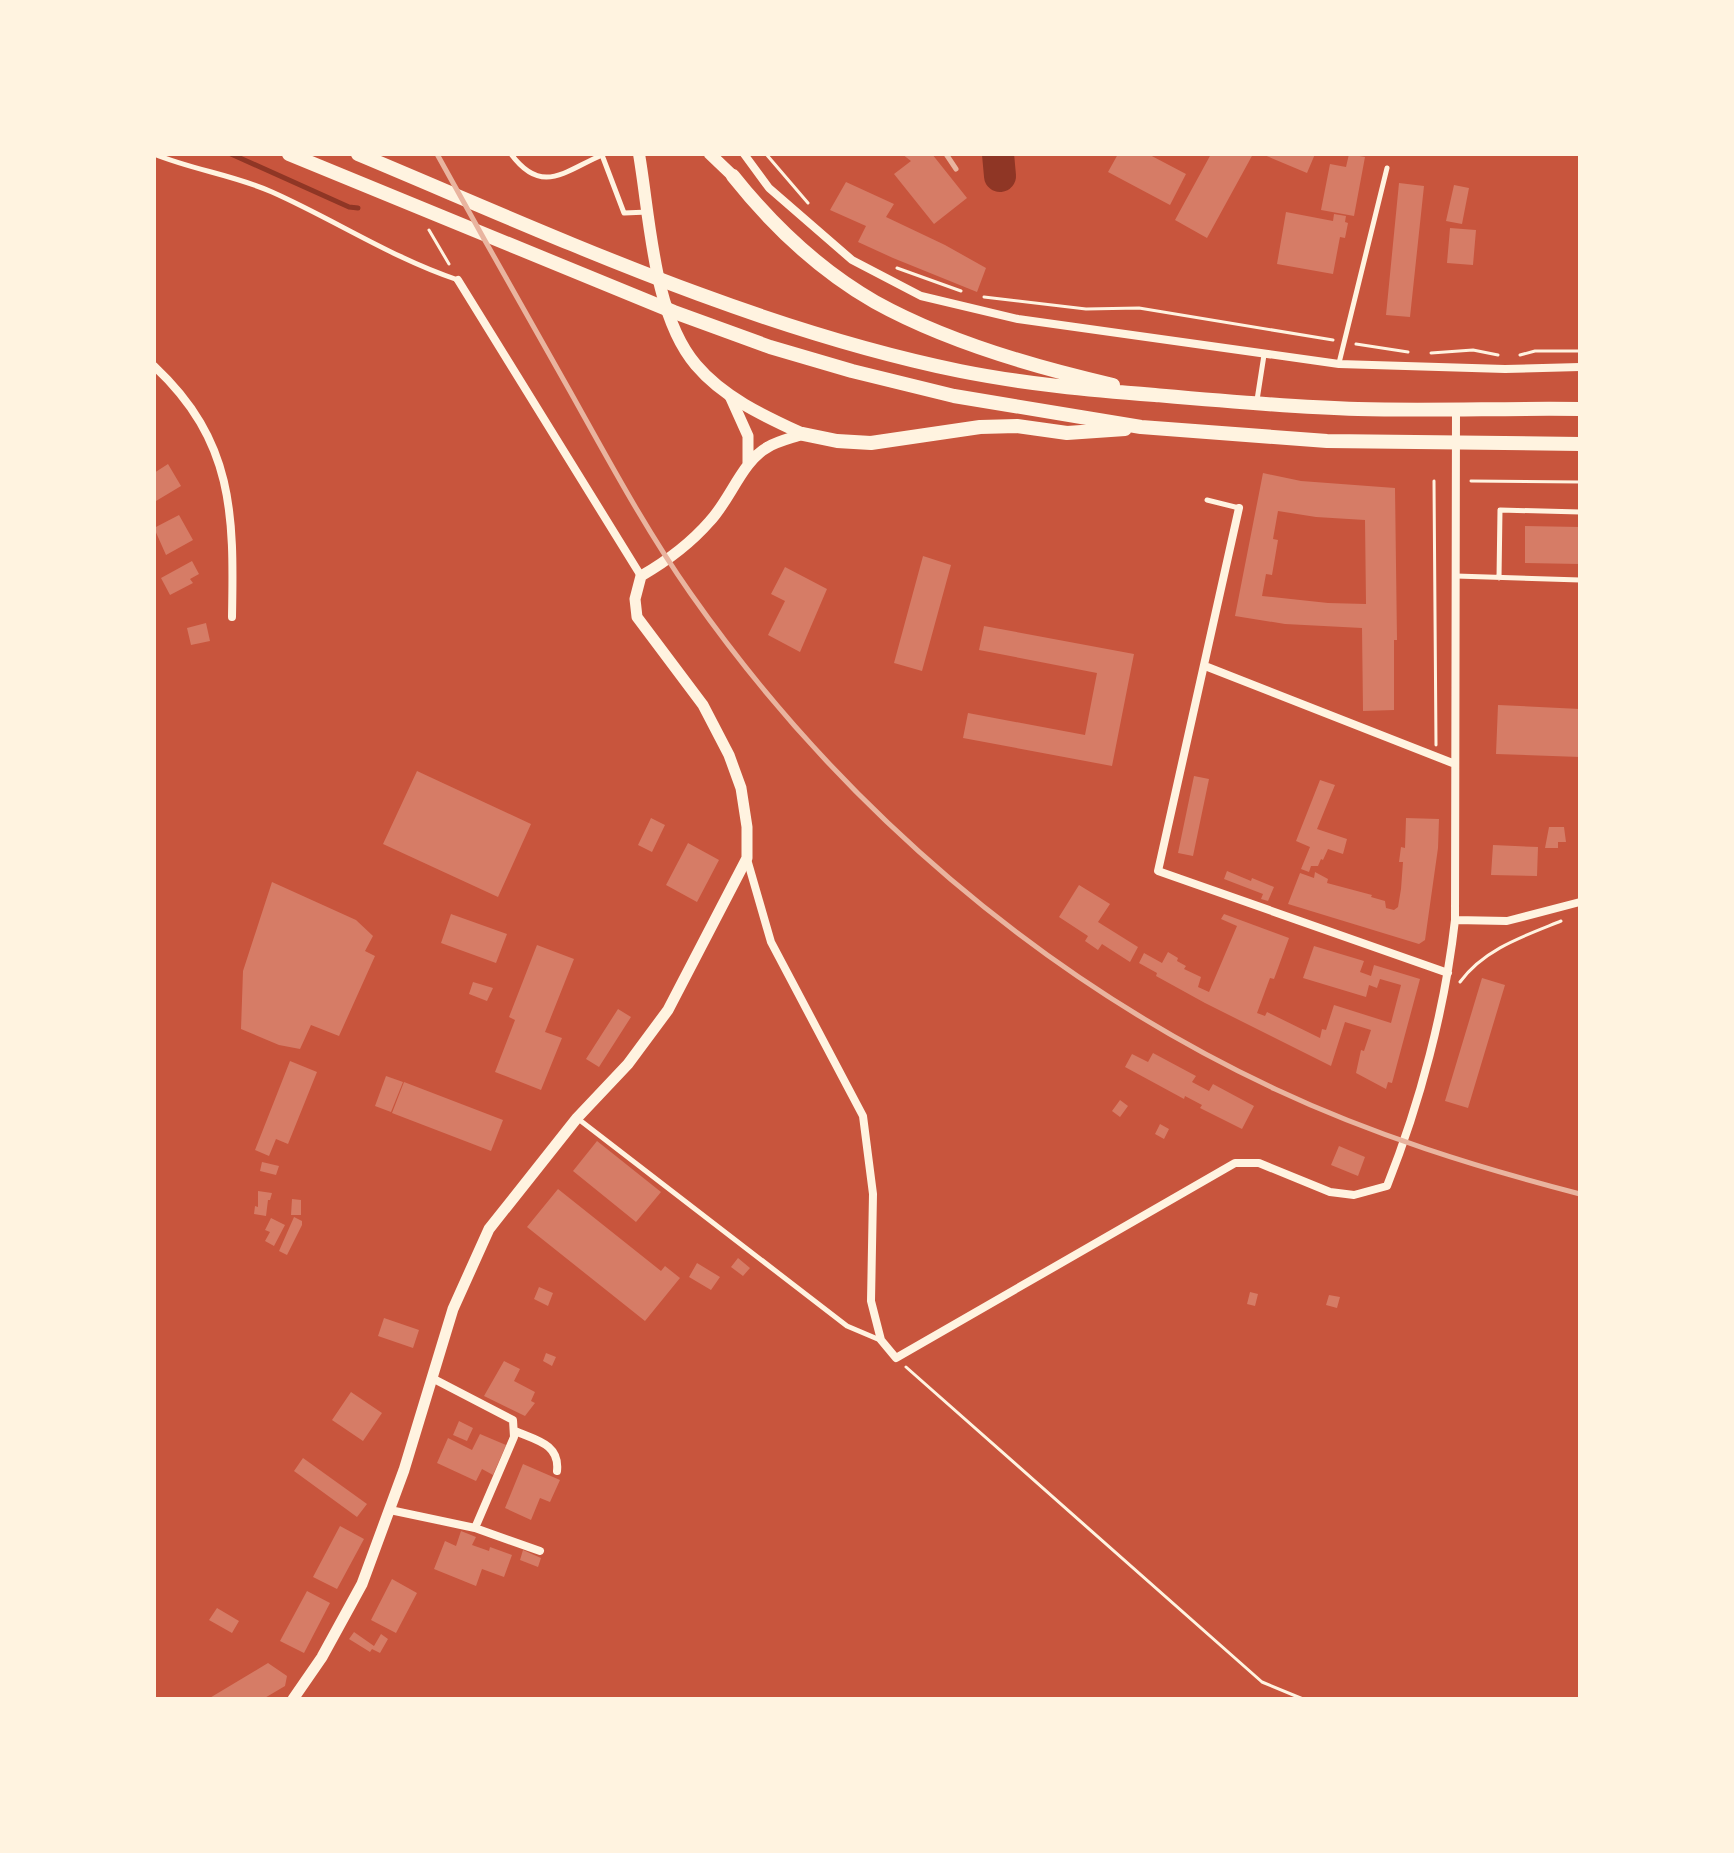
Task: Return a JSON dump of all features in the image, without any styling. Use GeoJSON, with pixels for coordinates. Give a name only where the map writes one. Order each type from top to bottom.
{"type":"FeatureCollection","features":[{"type":"Feature","properties":{"kind":"main road"},"geometry":{"type":"LineString","coordinates":[[289,154],[674,312],[770,347],[954,396],[1141,427],[1327,441],[1580,444]]}},
{"type":"Feature","properties":{"kind":"main road"},"geometry":{"type":"LineString","coordinates":[[639,154],[664,298],[678,337],[696,365],[730,396],[803,434],[837,441],[871,443],[980,427],[1017,426],[1067,433],[1141,427]]}},
{"type":"Feature","properties":{"kind":"main road"},"geometry":{"type":"LineString","coordinates":[[643,176],[652,154]]}},
{"type":"Feature","properties":{"kind":"main road"},"geometry":{"type":"LineString","coordinates":[[710,154],[776,225],[809,254],[876,302],[1011,359],[1152,395]]}},
{"type":"Feature","properties":{"kind":"main road"},"geometry":{"type":"LineString","coordinates":[[719,154],[733,176]]}},
{"type":"Feature","properties":{"kind":"main road"},"geometry":{"type":"LineString","coordinates":[[362,156],[589,250],[767,318],[832,339],[960,371],[1034,384],[1257,405],[1360,409],[1580,409]]}},
{"type":"Feature","properties":{"kind":"street"},"geometry":{"type":"LineString","coordinates":[[744,154],[769,188],[852,260],[921,296],[1018,319],[1339,364],[1505,369],[1580,367]]}},
{"type":"Feature","properties":{"kind":"street"},"geometry":{"type":"LineString","coordinates":[[458,280],[641,576]]}},
{"type":"Feature","properties":{"kind":"street"},"geometry":{"type":"LineString","coordinates":[[154,366],[176,387],[200,418],[219,461],[229,503],[232,617]]}},
{"type":"Feature","properties":{"kind":"street"},"geometry":{"type":"LineString","coordinates":[[730,396],[748,436],[748,464]]}},
{"type":"Feature","properties":{"kind":"street"},"geometry":{"type":"LineString","coordinates":[[803,434],[766,448],[748,464],[710,522],[676,554],[641,576],[635,599],[637,617],[703,705],[729,755],[741,788],[747,827],[747,858],[771,942],[863,1116],[873,1194],[871,1301],[881,1340],[896,1358],[1235,1163],[1259,1163],[1330,1192],[1354,1195],[1387,1186],[1405,1142],[1448,973],[1455,920],[1456,409]]}},
{"type":"Feature","properties":{"kind":"street"},"geometry":{"type":"LineString","coordinates":[[1239,508],[1158,871],[1448,973]]}},
{"type":"Feature","properties":{"kind":"street"},"geometry":{"type":"LineString","coordinates":[[1205,666],[1455,764]]}},
{"type":"Feature","properties":{"kind":"street"},"geometry":{"type":"LineString","coordinates":[[293,1699],[322,1657],[362,1584],[390,1510],[453,1309],[489,1229],[577,1118],[628,1064],[668,1010],[747,858]]}},
{"type":"Feature","properties":{"kind":"street"},"geometry":{"type":"LineString","coordinates":[[1455,920],[1507,921],[1580,902]]}},
{"type":"Feature","properties":{"kind":"street"},"geometry":{"type":"LineString","coordinates":[[432,1378],[513,1420],[515,1431],[475,1528]]}},
{"type":"Feature","properties":{"kind":"street"},"geometry":{"type":"LineString","coordinates":[[515,1431],[551,1447],[557,1457],[557,1471]]}},
{"type":"Feature","properties":{"kind":"street"},"geometry":{"type":"LineString","coordinates":[[390,1510],[475,1528],[540,1551]]}},
{"type":"Feature","properties":{"kind":"lane"},"geometry":{"type":"LineString","coordinates":[[154,154],[187,167],[246,180],[423,268],[458,280]]}},
{"type":"Feature","properties":{"kind":"lane"},"geometry":{"type":"LineString","coordinates":[[511,154],[520,167],[545,179],[556,178],[602,155],[624,213],[649,212]]}},
{"type":"Feature","properties":{"kind":"lane"},"geometry":{"type":"LineString","coordinates":[[1339,364],[1387,168]]}},
{"type":"Feature","properties":{"kind":"lane"},"geometry":{"type":"LineString","coordinates":[[1257,405],[1264,355]]}},
{"type":"Feature","properties":{"kind":"lane"},"geometry":{"type":"LineString","coordinates":[[1207,500],[1239,508]]}},
{"type":"Feature","properties":{"kind":"lane"},"geometry":{"type":"LineString","coordinates":[[1499,578],[1500,510],[1580,512]]}},
{"type":"Feature","properties":{"kind":"lane"},"geometry":{"type":"LineString","coordinates":[[1456,576],[1580,580]]}},
{"type":"Feature","properties":{"kind":"lane"},"geometry":{"type":"LineString","coordinates":[[577,1118],[847,1326],[881,1340]]}},
{"type":"Feature","properties":{"kind":"path"},"geometry":{"type":"LineString","coordinates":[[766,154],[811,208]]}},
{"type":"Feature","properties":{"kind":"path"},"geometry":{"type":"LineString","coordinates":[[897,268],[962,292]]}},
{"type":"Feature","properties":{"kind":"path"},"geometry":{"type":"LineString","coordinates":[[974,297],[1086,309],[1139,308],[1412,352]]}},
{"type":"Feature","properties":{"kind":"path"},"geometry":{"type":"LineString","coordinates":[[1424,354],[1473,350],[1494,352],[1507,359]]}},
{"type":"Feature","properties":{"kind":"path"},"geometry":{"type":"LineString","coordinates":[[1521,355],[1535,351],[1580,351]]}},
{"type":"Feature","properties":{"kind":"path"},"geometry":{"type":"LineString","coordinates":[[1434,481],[1436,757]]}},
{"type":"Feature","properties":{"kind":"path"},"geometry":{"type":"LineString","coordinates":[[1471,481],[1580,482]]}},
{"type":"Feature","properties":{"kind":"path"},"geometry":{"type":"LineString","coordinates":[[1456,991],[1470,968],[1490,954],[1516,939],[1564,920]]}},
{"type":"Feature","properties":{"kind":"path"},"geometry":{"type":"LineString","coordinates":[[896,1358],[1262,1682],[1303,1699]]}},
{"type":"Feature","properties":{"kind":"building"},"geometry":{"type":"Polygon","coordinates":[[[902,154],[932,154],[967,198],[934,224],[894,174],[911,161],[902,154]]]}},
{"type":"Feature","properties":{"kind":"building"},"geometry":{"type":"Polygon","coordinates":[[[1118,154],[1148,154],[1186,174],[1170,205],[1108,172],[1118,154]]]}},
{"type":"Feature","properties":{"kind":"building"},"geometry":{"type":"Polygon","coordinates":[[[1211,154],[1253,154],[1207,238],[1175,220],[1211,154]]]}},
{"type":"Feature","properties":{"kind":"building"},"geometry":{"type":"Polygon","coordinates":[[[1262,154],[1315,154],[1307,173],[1262,154]]]}},
{"type":"Feature","properties":{"kind":"building"},"geometry":{"type":"Polygon","coordinates":[[[1349,154],[1365,157],[1354,216],[1321,210],[1330,164],[1346,167],[1349,154]]]}},
{"type":"Feature","properties":{"kind":"building"},"geometry":{"type":"Polygon","coordinates":[[[846,182],[894,204],[886,217],[986,268],[977,292],[858,242],[866,226],[830,210],[846,182]]]}},
{"type":"Feature","properties":{"kind":"building"},"geometry":{"type":"Polygon","coordinates":[[[1399,183],[1424,186],[1410,317],[1386,315],[1399,183]]]}},
{"type":"Feature","properties":{"kind":"building"},"geometry":{"type":"Polygon","coordinates":[[[1454,185],[1469,188],[1462,224],[1446,221],[1454,185]]]}},
{"type":"Feature","properties":{"kind":"building"},"geometry":{"type":"Polygon","coordinates":[[[1286,212],[1333,221],[1334,214],[1346,216],[1345,238],[1340,237],[1333,274],[1277,264],[1286,212]]]}},
{"type":"Feature","properties":{"kind":"building"},"geometry":{"type":"Polygon","coordinates":[[[1450,228],[1476,230],[1473,265],[1447,263],[1450,228]]]}},
{"type":"Feature","properties":{"kind":"building"},"geometry":{"type":"Polygon","coordinates":[[[168,464],[181,486],[156,501],[154,473],[168,464]]]}},
{"type":"Feature","properties":{"kind":"building"},"geometry":{"type":"Polygon","coordinates":[[[1263,473],[1301,481],[1395,488],[1397,640],[1394,640],[1394,710],[1363,711],[1362,628],[1285,624],[1235,616],[1263,473]],[[1278,511],[1273,539],[1278,540],[1272,575],[1266,574],[1262,596],[1366,604],[1365,520],[1278,511]]]}},
{"type":"Feature","properties":{"kind":"building"},"geometry":{"type":"Polygon","coordinates":[[[179,515],[193,540],[166,555],[154,528],[179,515]]]}},
{"type":"Feature","properties":{"kind":"building"},"geometry":{"type":"Polygon","coordinates":[[[1525,526],[1580,527],[1580,564],[1525,563],[1525,526]]]}},
{"type":"Feature","properties":{"kind":"building"},"geometry":{"type":"Polygon","coordinates":[[[923,556],[951,565],[922,671],[894,663],[923,556]]]}},
{"type":"Feature","properties":{"kind":"building"},"geometry":{"type":"Polygon","coordinates":[[[192,561],[199,574],[190,579],[193,583],[170,595],[161,578],[192,561]]]}},
{"type":"Feature","properties":{"kind":"building"},"geometry":{"type":"Polygon","coordinates":[[[785,567],[827,589],[800,652],[768,635],[785,601],[771,594],[785,567]]]}},
{"type":"Feature","properties":{"kind":"building"},"geometry":{"type":"Polygon","coordinates":[[[206,623],[210,641],[191,645],[187,628],[206,623]]]}},
{"type":"Feature","properties":{"kind":"building"},"geometry":{"type":"Polygon","coordinates":[[[984,626],[1134,654],[1112,766],[963,738],[968,713],[1085,735],[1097,673],[979,650],[984,626]]]}},
{"type":"Feature","properties":{"kind":"building"},"geometry":{"type":"Polygon","coordinates":[[[1498,705],[1580,709],[1580,757],[1496,754],[1498,705]]]}},
{"type":"Feature","properties":{"kind":"building"},"geometry":{"type":"Polygon","coordinates":[[[417,771],[531,824],[498,897],[383,844],[417,771]]]}},
{"type":"Feature","properties":{"kind":"building"},"geometry":{"type":"Polygon","coordinates":[[[1194,776],[1209,779],[1193,856],[1178,853],[1194,776]]]}},
{"type":"Feature","properties":{"kind":"building"},"geometry":{"type":"Polygon","coordinates":[[[1320,780],[1335,785],[1317,829],[1347,839],[1343,854],[1328,849],[1323,860],[1318,866],[1311,866],[1309,872],[1301,869],[1310,847],[1296,841],[1320,780]]]}},
{"type":"Feature","properties":{"kind":"building"},"geometry":{"type":"Polygon","coordinates":[[[651,818],[665,825],[652,852],[638,845],[651,818]]]}},
{"type":"Feature","properties":{"kind":"building"},"geometry":{"type":"Polygon","coordinates":[[[1406,818],[1439,819],[1425,940],[1419,944],[1288,904],[1300,873],[1314,878],[1315,872],[1328,879],[1327,883],[1372,895],[1385,901],[1386,908],[1394,910],[1398,907],[1401,889],[1403,862],[1399,862],[1401,847],[1405,848],[1406,818]]]}},
{"type":"Feature","properties":{"kind":"building"},"geometry":{"type":"Polygon","coordinates":[[[1549,827],[1564,827],[1566,842],[1558,842],[1558,848],[1545,848],[1549,827]]]}},
{"type":"Feature","properties":{"kind":"building"},"geometry":{"type":"Polygon","coordinates":[[[688,843],[719,860],[697,902],[666,885],[688,843]]]}},
{"type":"Feature","properties":{"kind":"building"},"geometry":{"type":"Polygon","coordinates":[[[1493,845],[1538,847],[1537,876],[1491,875],[1493,845]]]}},
{"type":"Feature","properties":{"kind":"building"},"geometry":{"type":"Polygon","coordinates":[[[1227,871],[1274,887],[1268,901],[1261,899],[1263,894],[1224,879],[1227,871]]]}},
{"type":"Feature","properties":{"kind":"building"},"geometry":{"type":"Polygon","coordinates":[[[272,882],[356,920],[373,936],[365,951],[375,956],[339,1036],[311,1025],[300,1049],[279,1045],[241,1029],[243,971],[272,882]]]}},
{"type":"Feature","properties":{"kind":"building"},"geometry":{"type":"Polygon","coordinates":[[[1079,885],[1110,904],[1098,922],[1138,947],[1130,962],[1102,944],[1098,950],[1085,941],[1088,936],[1059,917],[1079,885]]]}},
{"type":"Feature","properties":{"kind":"building"},"geometry":{"type":"Polygon","coordinates":[[[451,914],[507,934],[496,963],[441,943],[451,914]]]}},
{"type":"Feature","properties":{"kind":"building"},"geometry":{"type":"Polygon","coordinates":[[[1224,914],[1289,938],[1257,1013],[1265,1016],[1267,1012],[1320,1038],[1334,1005],[1391,1023],[1401,985],[1380,979],[1377,988],[1369,985],[1366,997],[1303,978],[1314,946],[1364,961],[1360,972],[1371,976],[1374,965],[1420,979],[1392,1083],[1388,1082],[1386,1089],[1356,1073],[1361,1050],[1364,1051],[1371,1030],[1345,1022],[1331,1066],[1205,1003],[1139,963],[1144,953],[1162,963],[1168,952],[1186,966],[1184,969],[1201,977],[1198,987],[1209,992],[1237,926],[1221,919],[1224,914]]]}},
{"type":"Feature","properties":{"kind":"building"},"geometry":{"type":"Polygon","coordinates":[[[537,945],[574,959],[545,1032],[562,1038],[541,1090],[495,1072],[515,1020],[509,1017],[537,945]]]}},
{"type":"Feature","properties":{"kind":"building"},"geometry":{"type":"Polygon","coordinates":[[[1482,978],[1505,985],[1468,1108],[1445,1101],[1482,978]]]}},
{"type":"Feature","properties":{"kind":"building"},"geometry":{"type":"Polygon","coordinates":[[[473,982],[493,988],[487,1001],[469,994],[473,982]]]}},
{"type":"Feature","properties":{"kind":"building"},"geometry":{"type":"Polygon","coordinates":[[[618,1009],[631,1017],[599,1067],[586,1059],[618,1009]]]}},
{"type":"Feature","properties":{"kind":"building"},"geometry":{"type":"Polygon","coordinates":[[[1153,1053],[1196,1076],[1192,1082],[1209,1091],[1213,1084],[1254,1106],[1242,1129],[1200,1108],[1202,1105],[1185,1096],[1184,1099],[1125,1067],[1132,1054],[1148,1062],[1153,1053]]]}},
{"type":"Feature","properties":{"kind":"building"},"geometry":{"type":"Polygon","coordinates":[[[290,1061],[317,1072],[288,1144],[276,1139],[269,1156],[255,1150],[290,1061]]]}},
{"type":"Feature","properties":{"kind":"building"},"geometry":{"type":"Polygon","coordinates":[[[386,1076],[403,1082],[391,1112],[375,1106],[386,1076]]]}},
{"type":"Feature","properties":{"kind":"building"},"geometry":{"type":"Polygon","coordinates":[[[404,1082],[503,1120],[491,1151],[392,1113],[404,1082]]]}},
{"type":"Feature","properties":{"kind":"building"},"geometry":{"type":"Polygon","coordinates":[[[1120,1100],[1128,1106],[1120,1117],[1112,1111],[1120,1100]]]}},
{"type":"Feature","properties":{"kind":"building"},"geometry":{"type":"Polygon","coordinates":[[[1160,1124],[1169,1129],[1164,1139],[1155,1134],[1160,1124]]]}},
{"type":"Feature","properties":{"kind":"building"},"geometry":{"type":"Polygon","coordinates":[[[597,1141],[661,1192],[636,1222],[573,1171],[597,1141]]]}},
{"type":"Feature","properties":{"kind":"building"},"geometry":{"type":"Polygon","coordinates":[[[1339,1146],[1365,1157],[1358,1176],[1331,1165],[1339,1146]]]}},
{"type":"Feature","properties":{"kind":"building"},"geometry":{"type":"Polygon","coordinates":[[[262,1162],[279,1166],[276,1175],[260,1171],[262,1162]]]}},
{"type":"Feature","properties":{"kind":"building"},"geometry":{"type":"Polygon","coordinates":[[[558,1189],[661,1271],[665,1266],[680,1278],[645,1321],[527,1227],[558,1189]]]}},
{"type":"Feature","properties":{"kind":"building"},"geometry":{"type":"Polygon","coordinates":[[[258,1191],[272,1193],[266,1216],[254,1214],[255,1206],[258,1207],[258,1191]]]}},
{"type":"Feature","properties":{"kind":"building"},"geometry":{"type":"Polygon","coordinates":[[[292,1199],[301,1200],[301,1215],[291,1215],[292,1199]]]}},
{"type":"Feature","properties":{"kind":"building"},"geometry":{"type":"Polygon","coordinates":[[[294,1217],[302,1221],[302,1225],[287,1255],[279,1251],[294,1217]]]}},
{"type":"Feature","properties":{"kind":"building"},"geometry":{"type":"Polygon","coordinates":[[[271,1218],[285,1225],[274,1246],[265,1241],[270,1232],[265,1230],[271,1218]]]}},
{"type":"Feature","properties":{"kind":"building"},"geometry":{"type":"Polygon","coordinates":[[[738,1258],[750,1268],[743,1276],[731,1267],[738,1258]]]}},
{"type":"Feature","properties":{"kind":"building"},"geometry":{"type":"Polygon","coordinates":[[[697,1263],[720,1277],[711,1290],[689,1277],[697,1263]]]}},
{"type":"Feature","properties":{"kind":"building"},"geometry":{"type":"Polygon","coordinates":[[[539,1287],[553,1293],[548,1306],[534,1299],[539,1287]]]}},
{"type":"Feature","properties":{"kind":"building"},"geometry":{"type":"Polygon","coordinates":[[[1250,1292],[1258,1294],[1255,1306],[1247,1304],[1250,1292]]]}},
{"type":"Feature","properties":{"kind":"building"},"geometry":{"type":"Polygon","coordinates":[[[1329,1295],[1340,1297],[1337,1308],[1326,1305],[1329,1295]]]}},
{"type":"Feature","properties":{"kind":"building"},"geometry":{"type":"Polygon","coordinates":[[[384,1318],[419,1330],[413,1348],[378,1336],[384,1318]]]}},
{"type":"Feature","properties":{"kind":"building"},"geometry":{"type":"Polygon","coordinates":[[[546,1353],[556,1357],[552,1366],[543,1361],[546,1353]]]}},
{"type":"Feature","properties":{"kind":"building"},"geometry":{"type":"Polygon","coordinates":[[[504,1361],[520,1369],[514,1381],[535,1392],[531,1401],[535,1403],[525,1416],[484,1396],[504,1361]]]}},
{"type":"Feature","properties":{"kind":"building"},"geometry":{"type":"Polygon","coordinates":[[[351,1392],[382,1413],[363,1441],[332,1420],[351,1392]]]}},
{"type":"Feature","properties":{"kind":"building"},"geometry":{"type":"Polygon","coordinates":[[[459,1421],[473,1428],[467,1441],[453,1435],[459,1421]]]}},
{"type":"Feature","properties":{"kind":"building"},"geometry":{"type":"Polygon","coordinates":[[[480,1434],[506,1445],[493,1475],[482,1469],[476,1481],[437,1463],[448,1438],[472,1450],[480,1434]]]}},
{"type":"Feature","properties":{"kind":"building"},"geometry":{"type":"Polygon","coordinates":[[[303,1458],[367,1504],[357,1517],[294,1471],[303,1458]]]}},
{"type":"Feature","properties":{"kind":"building"},"geometry":{"type":"Polygon","coordinates":[[[523,1464],[560,1480],[550,1502],[540,1498],[531,1520],[505,1508],[523,1464]]]}},
{"type":"Feature","properties":{"kind":"building"},"geometry":{"type":"Polygon","coordinates":[[[340,1526],[364,1539],[337,1589],[313,1577],[340,1526]]]}},
{"type":"Feature","properties":{"kind":"building"},"geometry":{"type":"Polygon","coordinates":[[[461,1531],[476,1537],[472,1545],[489,1551],[490,1547],[512,1555],[504,1577],[482,1569],[476,1586],[434,1569],[445,1541],[456,1546],[461,1531]]]}},
{"type":"Feature","properties":{"kind":"building"},"geometry":{"type":"Polygon","coordinates":[[[523,1550],[541,1558],[538,1567],[520,1560],[523,1550]]]}},
{"type":"Feature","properties":{"kind":"building"},"geometry":{"type":"Polygon","coordinates":[[[392,1579],[417,1593],[396,1633],[371,1620],[392,1579]]]}},
{"type":"Feature","properties":{"kind":"building"},"geometry":{"type":"Polygon","coordinates":[[[307,1591],[330,1603],[304,1653],[280,1641],[307,1591]]]}},
{"type":"Feature","properties":{"kind":"building"},"geometry":{"type":"Polygon","coordinates":[[[217,1608],[239,1621],[232,1633],[209,1620],[217,1608]]]}},
{"type":"Feature","properties":{"kind":"building"},"geometry":{"type":"Polygon","coordinates":[[[354,1632],[374,1646],[381,1634],[388,1639],[380,1653],[372,1649],[370,1652],[349,1639],[354,1632]]]}},
{"type":"Feature","properties":{"kind":"building"},"geometry":{"type":"Polygon","coordinates":[[[268,1663],[287,1676],[285,1686],[263,1699],[208,1699],[268,1663]]]}},
{"type":"Feature","properties":{"kind":"waterway"},"geometry":{"type":"LineString","coordinates":[[231,154],[349,207],[358,208]]}},
{"type":"Feature","properties":{"kind":"waterway"},"geometry":{"type":"LineString","coordinates":[[998,154],[1000,176]]}},
{"type":"Feature","properties":{"kind":"railway"},"geometry":{"type":"LineString","coordinates":[[437,154],[614,470],[674,570],[749,671],[812,745],[879,814],[951,879],[1026,940],[1106,995],[1189,1045],[1275,1089],[1349,1121],[1464,1161],[1580,1194]]}},
{"type":"Feature","properties":{"kind":"railway"},"geometry":{"type":"LineString","coordinates":[[946,154],[956,169]]}}]}
